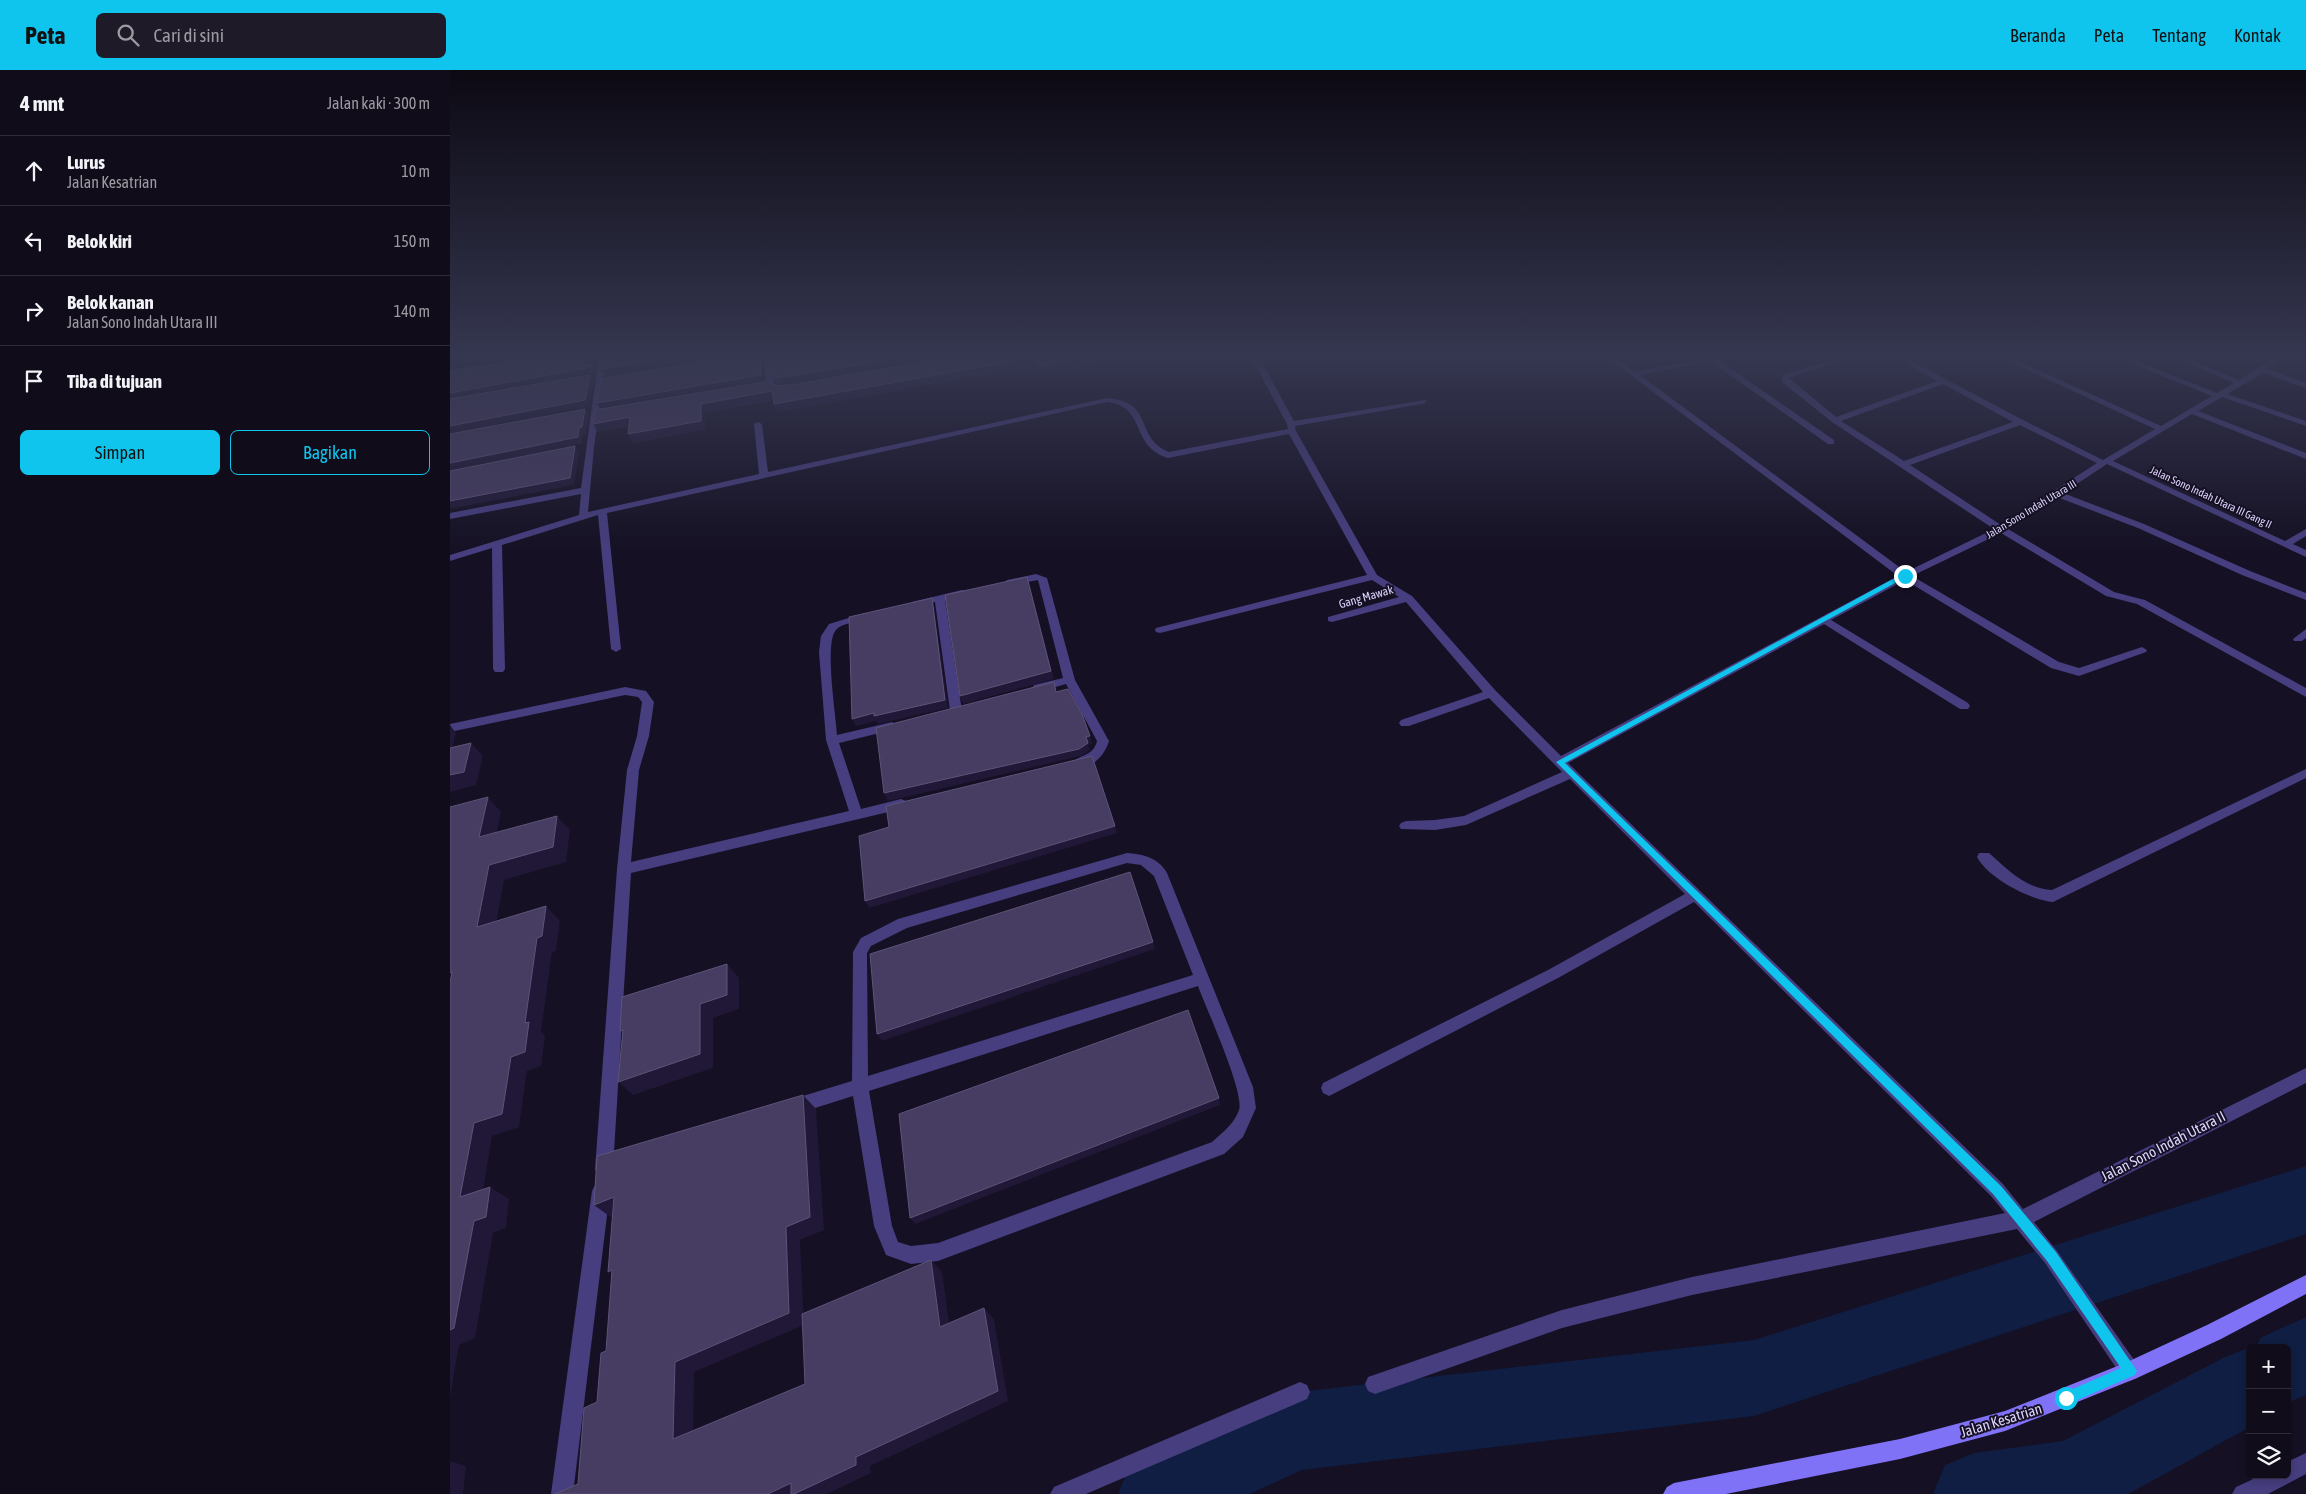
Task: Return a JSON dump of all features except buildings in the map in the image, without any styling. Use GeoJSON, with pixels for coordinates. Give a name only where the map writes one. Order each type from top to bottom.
{"type":"FeatureCollection","features":[{"type":"Feature","properties":{"kind":"street"},"geometry":{"type":"LineString","coordinates":[[583,517],[585,448],[593,421]]}},
{"type":"Feature","properties":{"kind":"street"},"geometry":{"type":"LineString","coordinates":[[450,558],[602,511],[1009,421]]}},
{"type":"Feature","properties":{"kind":"street"},"geometry":{"type":"LineString","coordinates":[[1139,421],[1151,447],[1158,452],[1168,454],[1324,421]]}},
{"type":"Feature","properties":{"kind":"street"},"geometry":{"type":"LineString","coordinates":[[1288,421],[1372,577],[1408,598],[1491,693],[1997,1190],[2051,1257],[2130,1371]]}},
{"type":"Feature","properties":{"kind":"street"},"geometry":{"type":"LineString","coordinates":[[1698,421],[1905,576],[2055,665],[2080,672],[2142,650]]}},
{"type":"Feature","properties":{"kind":"street"},"geometry":{"type":"LineString","coordinates":[[1802,421],[1831,442]]}},
{"type":"Feature","properties":{"kind":"street"},"geometry":{"type":"LineString","coordinates":[[1837,421],[2001,529],[2110,594],[2141,602],[2306,693]]}},
{"type":"Feature","properties":{"kind":"street"},"geometry":{"type":"LineString","coordinates":[[2144,421],[2161,429]]}},
{"type":"Feature","properties":{"kind":"street","name":"Jalan Sono Indah Utara III"},"geometry":{"type":"LineString","coordinates":[[1560,762],[1905,576],[2001,529],[2105,462],[2174,421]]}},
{"type":"Feature","properties":{"kind":"street"},"geometry":{"type":"LineString","coordinates":[[2218,421],[2306,456]]}},
{"type":"Feature","properties":{"kind":"street"},"geometry":{"type":"LineString","coordinates":[[1904,464],[2020,422]]}},
{"type":"Feature","properties":{"kind":"street","name":"Jalan Sono Indah Utara III Gang II"},"geometry":{"type":"LineString","coordinates":[[2020,422],[2306,554]]}},
{"type":"Feature","properties":{"kind":"street"},"geometry":{"type":"LineString","coordinates":[[758,424],[764,475]]}},
{"type":"Feature","properties":{"kind":"street"},"geometry":{"type":"LineString","coordinates":[[450,516],[585,490]]}},
{"type":"Feature","properties":{"kind":"street"},"geometry":{"type":"LineString","coordinates":[[2057,494],[2141,526],[2246,573],[2306,597]]}},
{"type":"Feature","properties":{"kind":"street"},"geometry":{"type":"LineString","coordinates":[[602,511],[616,649]]}},
{"type":"Feature","properties":{"kind":"street"},"geometry":{"type":"LineString","coordinates":[[2286,544],[2306,532]]}},
{"type":"Feature","properties":{"kind":"street"},"geometry":{"type":"LineString","coordinates":[[497,544],[499,669]]}},
{"type":"Feature","properties":{"kind":"street"},"geometry":{"type":"LineString","coordinates":[[1001,584],[1036,576],[1042,578],[1069,680],[1102,741],[1101,751],[1094,758],[1066,766]]}},
{"type":"Feature","properties":{"kind":"street"},"geometry":{"type":"LineString","coordinates":[[1160,630],[1372,577]]}},
{"type":"Feature","properties":{"kind":"street"},"geometry":{"type":"LineString","coordinates":[[903,607],[975,590]]}},
{"type":"Feature","properties":{"kind":"street"},"geometry":{"type":"LineString","coordinates":[[940,598],[956,711]]}},
{"type":"Feature","properties":{"kind":"street","name":"Gang Mawak"},"geometry":{"type":"LineString","coordinates":[[1332,619],[1408,598]]}},
{"type":"Feature","properties":{"kind":"street"},"geometry":{"type":"LineString","coordinates":[[856,814],[832,740],[824,652],[826,636],[833,626],[874,613]]}},
{"type":"Feature","properties":{"kind":"street"},"geometry":{"type":"LineString","coordinates":[[1824,620],[1964,706]]}},
{"type":"Feature","properties":{"kind":"street"},"geometry":{"type":"LineString","coordinates":[[1022,693],[1069,680]]}},
{"type":"Feature","properties":{"kind":"street"},"geometry":{"type":"LineString","coordinates":[[450,728],[625,692],[642,694],[648,702],[643,736],[633,770],[624,869],[605,1163],[562,1494]]}},
{"type":"Feature","properties":{"kind":"street"},"geometry":{"type":"LineString","coordinates":[[1405,723],[1491,693]]}},
{"type":"Feature","properties":{"kind":"street"},"geometry":{"type":"LineString","coordinates":[[832,740],[908,722]]}},
{"type":"Feature","properties":{"kind":"street"},"geometry":{"type":"LineString","coordinates":[[1406,826],[1435,825],[1466,820],[1571,773]]}},
{"type":"Feature","properties":{"kind":"street"},"geometry":{"type":"LineString","coordinates":[[1984,858],[2034,894],[2044,897],[2053,896],[2306,773]]}},
{"type":"Feature","properties":{"kind":"street"},"geometry":{"type":"LineString","coordinates":[[624,869],[913,801]]}},
{"type":"Feature","properties":{"kind":"street"},"geometry":{"type":"LineString","coordinates":[[1127,858],[1140,858],[1151,862],[1160,873],[1245,1087],[1248,1108],[1237,1131],[1218,1148],[938,1252],[911,1255],[892,1249],[883,1226],[860,1087],[860,952],[866,942],[903,923],[1127,858]]}},
{"type":"Feature","properties":{"kind":"street"},"geometry":{"type":"LineString","coordinates":[[1330,1088],[1553,974],[1695,895]]}},
{"type":"Feature","properties":{"kind":"street"},"geometry":{"type":"LineString","coordinates":[[775,1112],[1201,979]]}},
{"type":"Feature","properties":{"kind":"street","name":"Jalan Sono Indah Utara II"},"geometry":{"type":"LineString","coordinates":[[1375,1384],[1562,1318],[1692,1286],[2021,1219],[2306,1075]]}},
{"type":"Feature","properties":{"kind":"street"},"geometry":{"type":"LineString","coordinates":[[605,1163],[624,1157]]}},
{"type":"Feature","properties":{"kind":"street","name":"Jalan Kesatrian"},"geometry":{"type":"LineString","coordinates":[[1674,1494],[1900,1449],[2005,1421],[2130,1371],[2214,1332],[2306,1284]]}},
{"type":"Feature","properties":{"kind":"street"},"geometry":{"type":"LineString","coordinates":[[1060,1494],[1300,1392]]}},
{"type":"Feature","properties":{"kind":"street"},"geometry":{"type":"LineString","coordinates":[[2291,1471],[2306,1463]]}},
{"type":"Feature","properties":{"kind":"street"},"geometry":{"type":"LineString","coordinates":[[2242,1494],[2265,1486],[2277,1479]]}},
{"type":"Feature","properties":{"kind":"waterway"},"geometry":{"type":"LineString","coordinates":[[1159,1494],[1298,1431],[1754,1378],[2306,1200]]}},
{"type":"Feature","properties":{"kind":"waterway"},"geometry":{"type":"LineString","coordinates":[[2291,1363],[2306,1355]]}},
{"type":"Feature","properties":{"kind":"waterway"},"geometry":{"type":"LineString","coordinates":[[1974,1494],[2071,1481],[2246,1387]]}},
{"type":"Feature","properties":{"kind":"route"},"geometry":{"type":"LineString","coordinates":[[1905,576],[1560,762],[1997,1190],[2021,1219],[2051,1257],[2130,1371],[2066,1398]]}}]}
